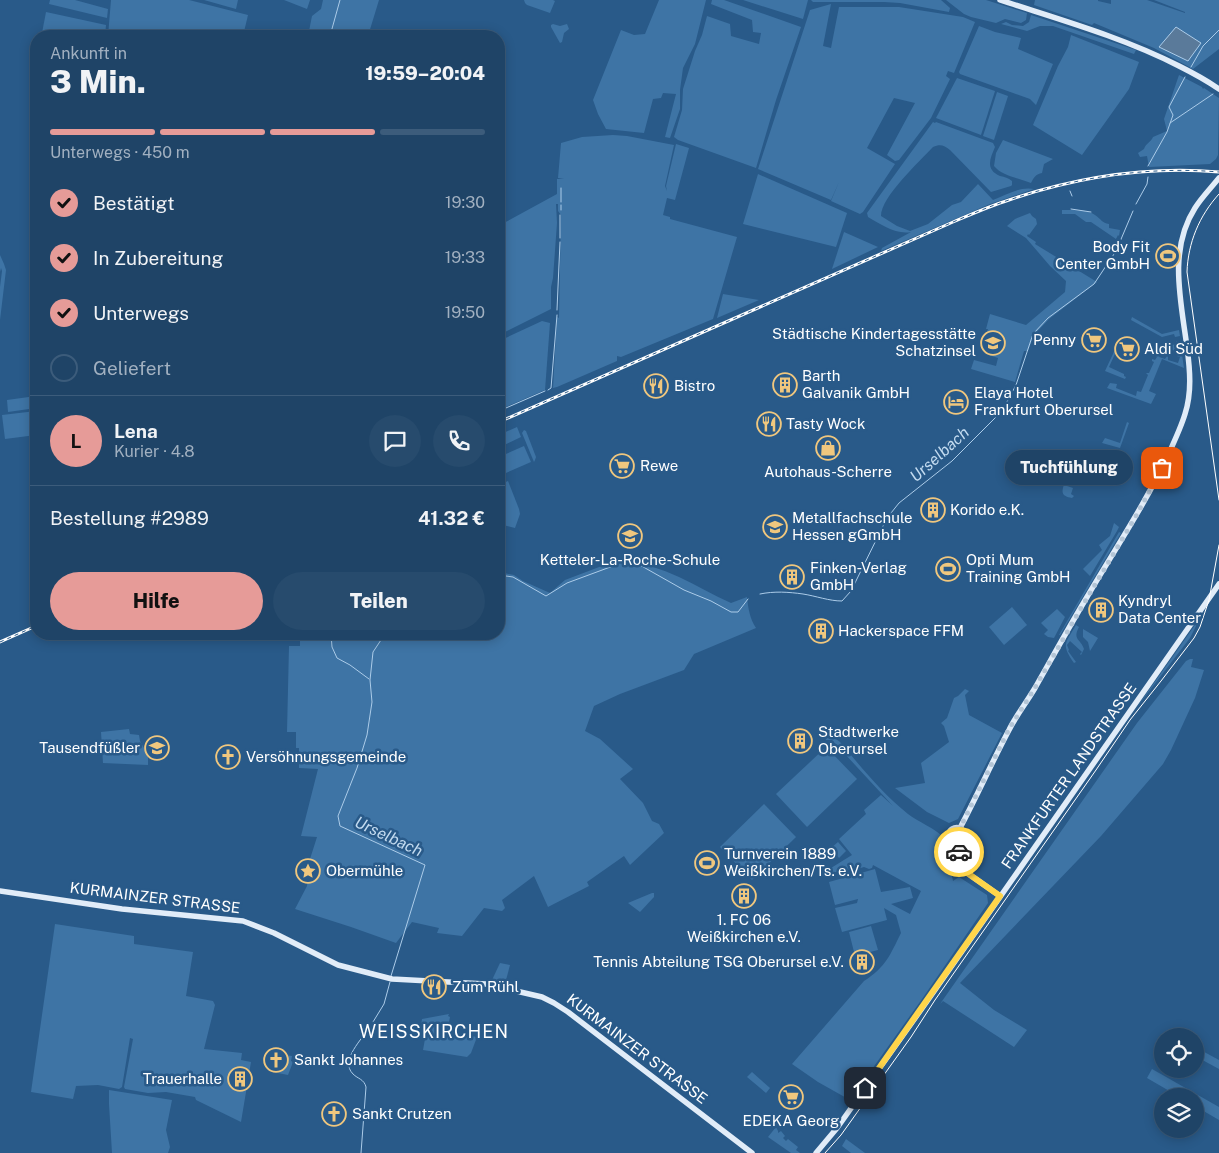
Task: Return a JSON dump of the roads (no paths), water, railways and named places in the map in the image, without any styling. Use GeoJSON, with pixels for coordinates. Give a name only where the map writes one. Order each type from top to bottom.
{"type":"FeatureCollection","features":[{"type":"Feature","properties":{"kind":"main road"},"geometry":{"type":"LineString","coordinates":[[1000,0],[1123,41],[1157,55],[1219,89]]}},
{"type":"Feature","properties":{"kind":"main road"},"geometry":{"type":"LineString","coordinates":[[960,828],[1009,729],[1154,482],[1177,436],[1185,415],[1190,391],[1190,367],[1180,293],[1178,256],[1185,229],[1194,209],[1219,180]]}},
{"type":"Feature","properties":{"kind":"main road","name":"FRANKFURTER LANDSTRASSE"},"geometry":{"type":"LineString","coordinates":[[816,1153],[837,1128],[1219,584]]}},
{"type":"Feature","properties":{"kind":"main road"},"geometry":{"type":"LineString","coordinates":[[956,827],[960,828],[964,833],[964,838],[958,843],[952,841],[949,834],[956,827]]}},
{"type":"Feature","properties":{"kind":"main road"},"geometry":{"type":"LineString","coordinates":[[958,843],[963,870],[1000,896]]}},
{"type":"Feature","properties":{"kind":"main road","name":"KURMAINZER STRASSE"},"geometry":{"type":"LineString","coordinates":[[0,891],[110,908],[243,920],[334,963],[387,978],[486,984],[554,1002],[752,1153]]}},
{"type":"Feature","properties":{"kind":"waterway"},"geometry":{"type":"LineString","coordinates":[[332,30],[340,0]]}},
{"type":"Feature","properties":{"kind":"waterway","name":"Urselbach"},"geometry":{"type":"LineString","coordinates":[[1191,67],[1203,46],[1219,30]]}},
{"type":"Feature","properties":{"kind":"waterway","name":"Urselbach"},"geometry":{"type":"LineString","coordinates":[[1148,166],[1167,132],[1173,115],[1169,107],[1185,77]]}},
{"type":"Feature","properties":{"kind":"waterway"},"geometry":{"type":"LineString","coordinates":[[1170,123],[1213,94]]}},
{"type":"Feature","properties":{"kind":"waterway","name":"Urselbach"},"geometry":{"type":"LineString","coordinates":[[1136,204],[1147,184],[1148,177]]}},
{"type":"Feature","properties":{"kind":"waterway"},"geometry":{"type":"LineString","coordinates":[[561,188],[561,202]]}},
{"type":"Feature","properties":{"kind":"waterway"},"geometry":{"type":"LineString","coordinates":[[1070,191],[1072,196]]}},
{"type":"Feature","properties":{"kind":"waterway"},"geometry":{"type":"LineString","coordinates":[[561,205],[561,210]]}},
{"type":"Feature","properties":{"kind":"waterway"},"geometry":{"type":"LineString","coordinates":[[1071,209],[1091,212]]}},
{"type":"Feature","properties":{"kind":"waterway","name":"Urselbach"},"geometry":{"type":"LineString","coordinates":[[760,594],[792,593],[842,601],[851,591],[887,518],[899,503],[952,461],[1002,411],[1016,385],[1033,334],[1048,318],[1094,284],[1116,251],[1133,211]]}},
{"type":"Feature","properties":{"kind":"waterway"},"geometry":{"type":"LineString","coordinates":[[560,215],[560,238]]}},
{"type":"Feature","properties":{"kind":"waterway"},"geometry":{"type":"LineString","coordinates":[[557,310],[560,242]]}},
{"type":"Feature","properties":{"kind":"waterway"},"geometry":{"type":"LineString","coordinates":[[548,390],[551,388],[557,315]]}},
{"type":"Feature","properties":{"kind":"waterway"},"geometry":{"type":"LineString","coordinates":[[505,408],[545,391]]}},
{"type":"Feature","properties":{"kind":"waterway","name":"Urselbach"},"geometry":{"type":"LineString","coordinates":[[505,576],[513,577],[546,596],[567,583],[613,566],[622,559],[631,560],[684,590],[731,612],[738,612],[748,599]]}},
{"type":"Feature","properties":{"kind":"waterway"},"geometry":{"type":"LineString","coordinates":[[331,640],[332,647],[337,658],[369,679]]}},
{"type":"Feature","properties":{"kind":"waterway","name":"Urselbach"},"geometry":{"type":"LineString","coordinates":[[381,640],[373,652],[370,680],[372,702],[367,735],[357,768],[338,816],[340,826],[425,865],[391,976]]}},
{"type":"Feature","properties":{"kind":"waterway","name":"Urselbach"},"geometry":{"type":"LineString","coordinates":[[373,1022],[384,1004],[390,982]]}},
{"type":"Feature","properties":{"kind":"waterway","name":"Urselbach"},"geometry":{"type":"LineString","coordinates":[[361,1153],[366,1087],[353,1074],[349,1068],[349,1062],[350,1056],[370,1026]]}},
{"type":"Feature","properties":{"kind":"tram line"},"geometry":{"type":"LineString","coordinates":[[1219,194],[1206,211],[1196,230],[1192,240],[1187,272],[1219,500]]}},
{"type":"Feature","properties":{"kind":"tram line"},"geometry":{"type":"LineString","coordinates":[[825,1153],[841,1135],[911,1037],[1130,720],[1194,638],[1200,627],[1209,600],[1219,545]]}},
{"type":"Feature","properties":{"kind":"railway"},"geometry":{"type":"LineString","coordinates":[[505,419],[1002,202],[1061,185],[1113,175],[1166,171],[1219,172]]}},
{"type":"Feature","properties":{"kind":"railway"},"geometry":{"type":"LineString","coordinates":[[0,642],[30,629]]}},
{"type":"Feature","properties":{"kind":"place","name":"Body Fit Center GmbH"},"geometry":{"type":"Point","coordinates":[1168,256]}},
{"type":"Feature","properties":{"kind":"place","name":"Penny"},"geometry":{"type":"Point","coordinates":[1094,340]}},
{"type":"Feature","properties":{"kind":"place","name":"Städtische Kindertagesstätte Schatzinsel"},"geometry":{"type":"Point","coordinates":[993,343]}},
{"type":"Feature","properties":{"kind":"place","name":"Aldi Süd"},"geometry":{"type":"Point","coordinates":[1127,349]}},
{"type":"Feature","properties":{"kind":"place","name":"Barth Galvanik GmbH"},"geometry":{"type":"Point","coordinates":[785,385]}},
{"type":"Feature","properties":{"kind":"place","name":"Bistro"},"geometry":{"type":"Point","coordinates":[656,386]}},
{"type":"Feature","properties":{"kind":"place","name":"Elaya Hotel Frankfurt Oberursel"},"geometry":{"type":"Point","coordinates":[956,402]}},
{"type":"Feature","properties":{"kind":"place","name":"Tasty Wock"},"geometry":{"type":"Point","coordinates":[769,424]}},
{"type":"Feature","properties":{"kind":"place","name":"Autohaus-Scherre"},"geometry":{"type":"Point","coordinates":[828,448]}},
{"type":"Feature","properties":{"kind":"place","name":"Rewe"},"geometry":{"type":"Point","coordinates":[622,466]}},
{"type":"Feature","properties":{"kind":"place","name":"Tuchfühlung"},"geometry":{"type":"Point","coordinates":[1162,468]}},
{"type":"Feature","properties":{"kind":"place","name":"Korido e.K."},"geometry":{"type":"Point","coordinates":[933,510]}},
{"type":"Feature","properties":{"kind":"place","name":"Metallfachschule Hessen gGmbH"},"geometry":{"type":"Point","coordinates":[775,527]}},
{"type":"Feature","properties":{"kind":"place","name":"Ketteler-La-Roche-Schule"},"geometry":{"type":"Point","coordinates":[630,536]}},
{"type":"Feature","properties":{"kind":"place","name":"Opti Mum Training GmbH"},"geometry":{"type":"Point","coordinates":[948,569]}},
{"type":"Feature","properties":{"kind":"place","name":"Finken-Verlag GmbH"},"geometry":{"type":"Point","coordinates":[792,577]}},
{"type":"Feature","properties":{"kind":"place","name":"Kyndryl Data Center"},"geometry":{"type":"Point","coordinates":[1101,610]}},
{"type":"Feature","properties":{"kind":"place","name":"Hackerspace FFM"},"geometry":{"type":"Point","coordinates":[821,631]}},
{"type":"Feature","properties":{"kind":"place","name":"Stadtwerke Oberursel"},"geometry":{"type":"Point","coordinates":[800,741]}},
{"type":"Feature","properties":{"kind":"place","name":"Tausendfüßler"},"geometry":{"type":"Point","coordinates":[157,748]}},
{"type":"Feature","properties":{"kind":"place","name":"Versöhnungsgemeinde"},"geometry":{"type":"Point","coordinates":[228,757]}},
{"type":"Feature","properties":{"kind":"place","name":"Turnverein 1889 Weißkirchen/Ts. e.V."},"geometry":{"type":"Point","coordinates":[707,863]}},
{"type":"Feature","properties":{"kind":"place","name":"Obermühle"},"geometry":{"type":"Point","coordinates":[308,871]}},
{"type":"Feature","properties":{"kind":"place","name":"1. FC 06 Weißkirchen e.V."},"geometry":{"type":"Point","coordinates":[744,896]}},
{"type":"Feature","properties":{"kind":"place","name":"Tennis Abteilung TSG Oberursel e.V."},"geometry":{"type":"Point","coordinates":[862,962]}},
{"type":"Feature","properties":{"kind":"place","name":"Zum Rühl"},"geometry":{"type":"Point","coordinates":[434,987]}},
{"type":"Feature","properties":{"kind":"place","name":"Sankt Johannes"},"geometry":{"type":"Point","coordinates":[276,1060]}},
{"type":"Feature","properties":{"kind":"place","name":"Trauerhalle"},"geometry":{"type":"Point","coordinates":[240,1079]}},
{"type":"Feature","properties":{"kind":"place","name":"EDEKA Georg"},"geometry":{"type":"Point","coordinates":[791,1097]}},
{"type":"Feature","properties":{"kind":"place","name":"Sankt Crutzen"},"geometry":{"type":"Point","coordinates":[334,1114]}},
{"type":"Feature","properties":{"kind":"district","name":"WEISSKIRCHEN"},"geometry":{"type":"Point","coordinates":[434,1032]}}]}
